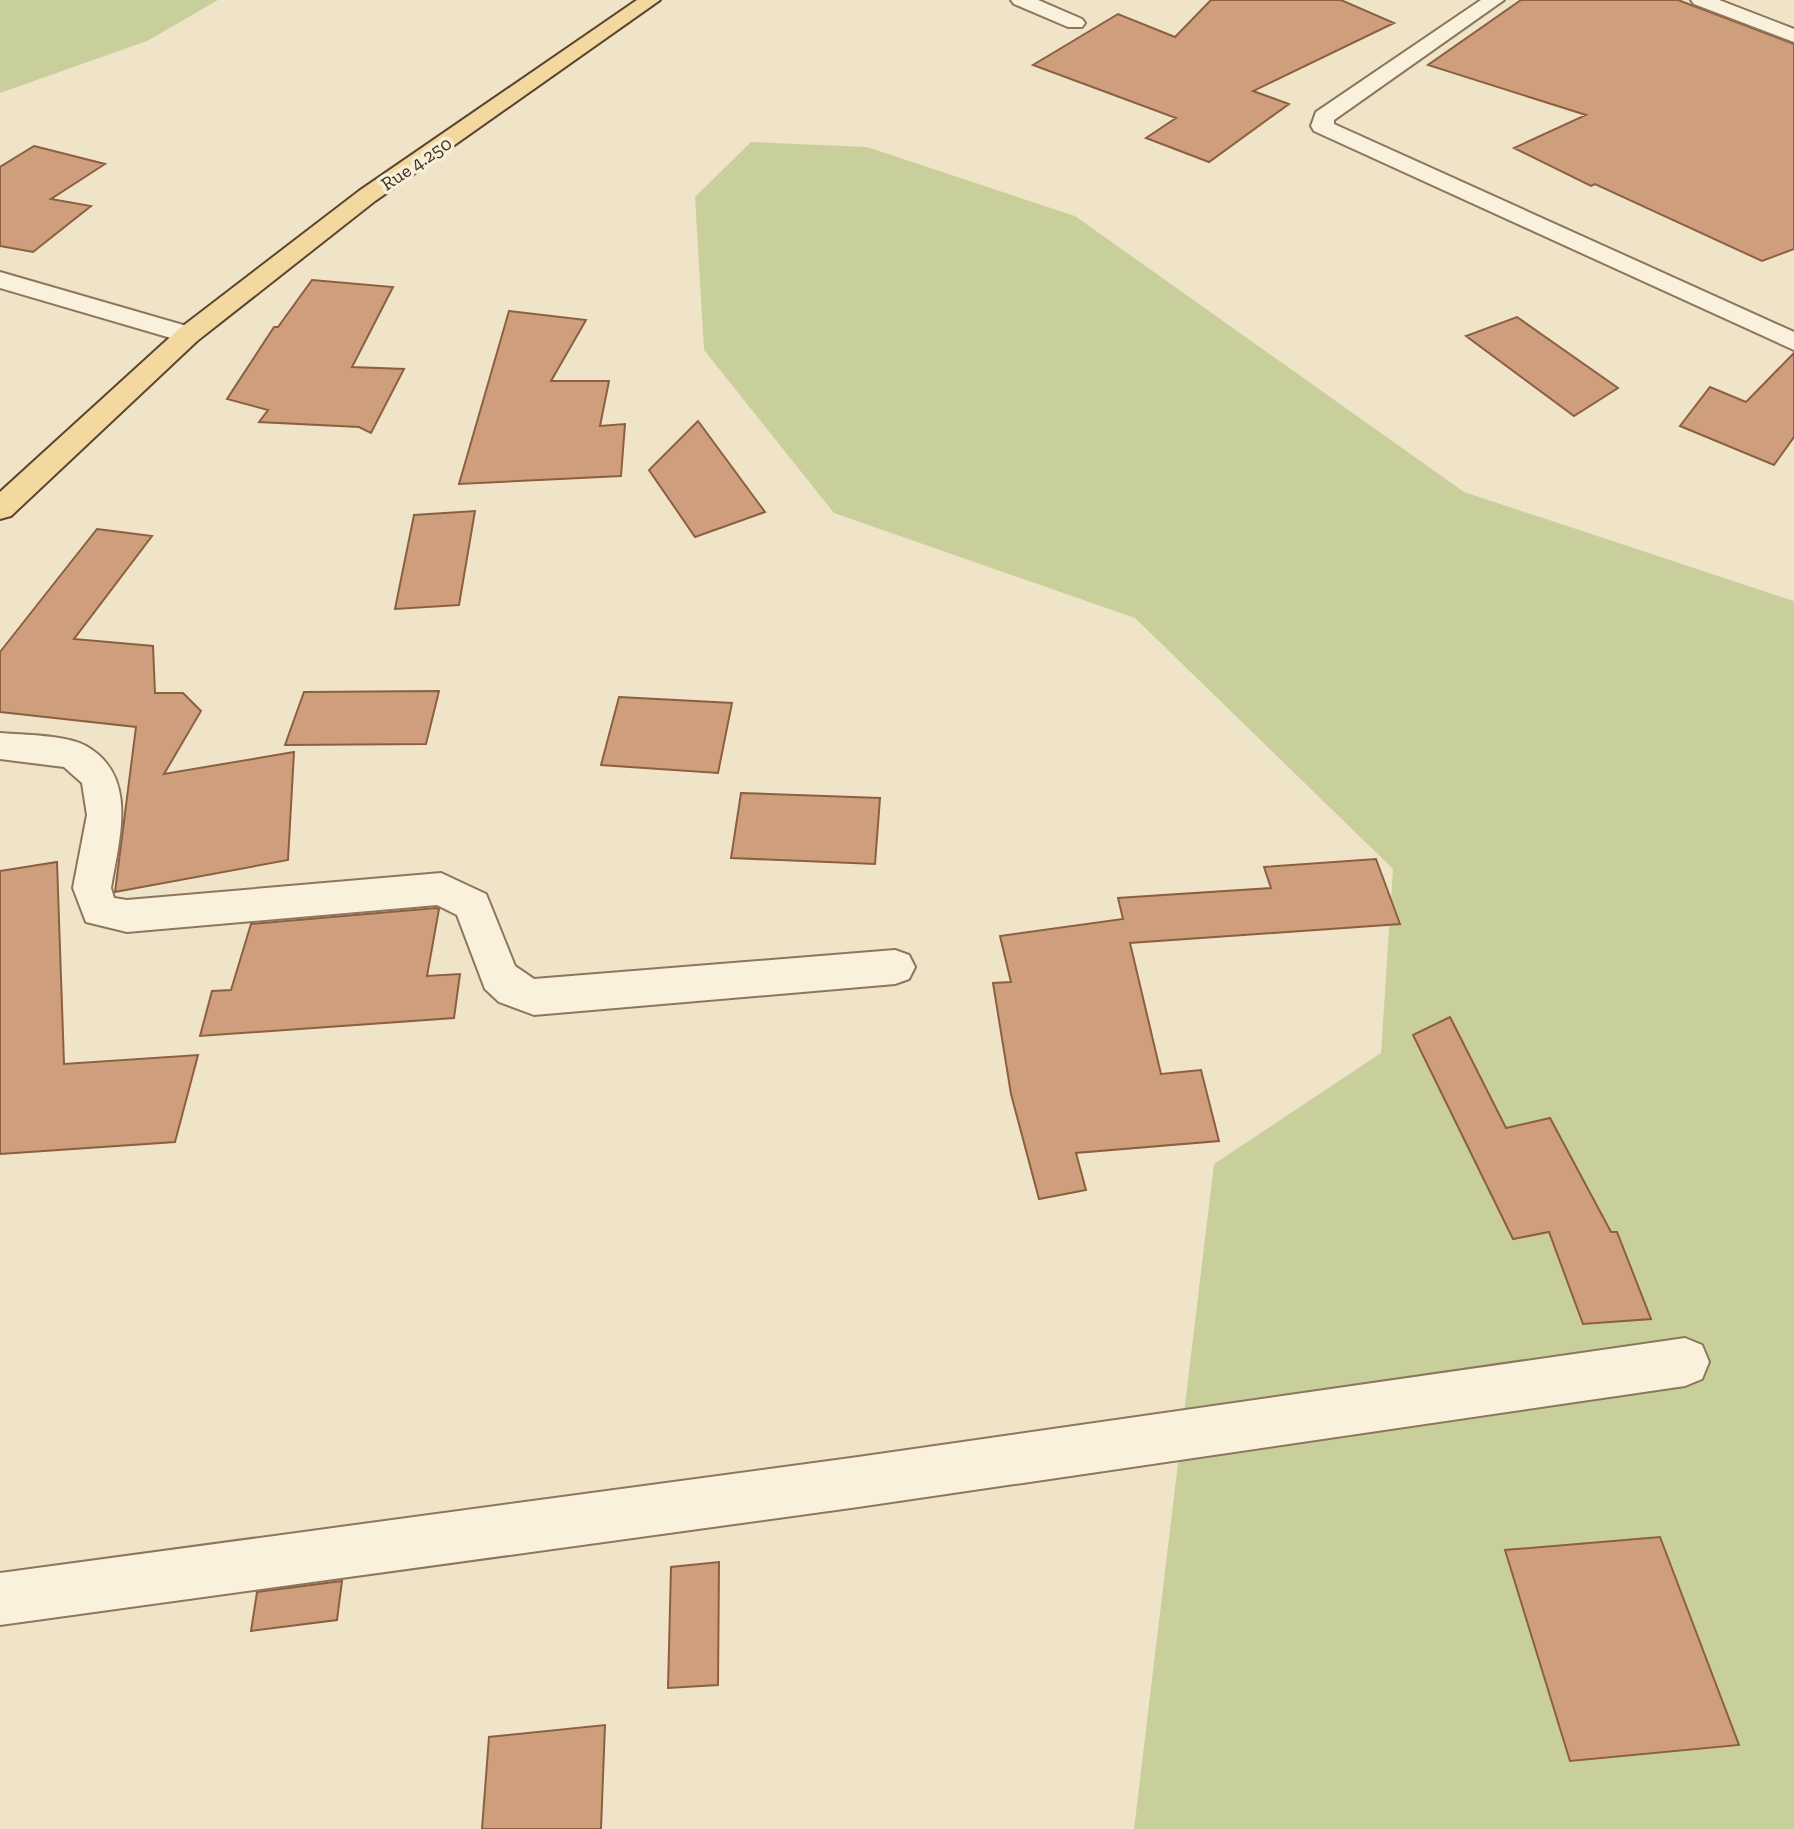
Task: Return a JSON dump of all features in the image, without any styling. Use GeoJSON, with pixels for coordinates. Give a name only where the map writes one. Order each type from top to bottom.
{"type":"FeatureCollection","features":[{"type":"Feature","properties":{"kind":"main road","name":"Rue 4.250"},"geometry":{"type":"LineString","coordinates":[[0,509],[188,335],[367,196],[650,0]]}},
{"type":"Feature","properties":{"kind":"street"},"geometry":{"type":"LineString","coordinates":[[1021,0],[1075,23]]}},
{"type":"Feature","properties":{"kind":"street"},"geometry":{"type":"LineString","coordinates":[[1494,0],[1324,117],[1322,126],[1336,135],[1794,342]]}},
{"type":"Feature","properties":{"kind":"street"},"geometry":{"type":"LineString","coordinates":[[1702,0],[1794,36]]}},
{"type":"Feature","properties":{"kind":"street"},"geometry":{"type":"LineString","coordinates":[[0,280],[188,335]]}},
{"type":"Feature","properties":{"kind":"street"},"geometry":{"type":"LineString","coordinates":[[0,746],[73,755],[99,776],[105,815],[92,888],[100,911],[127,916],[441,889],[472,905],[499,977],[513,990],[534,997],[895,967]]}},
{"type":"Feature","properties":{"kind":"street"},"geometry":{"type":"LineString","coordinates":[[0,1600],[886,1478],[1685,1362]]}},
{"type":"Feature","properties":{"kind":"green space"},"geometry":{"type":"Polygon","coordinates":[[[0,0],[218,0],[147,41],[0,93],[0,0]]]}},
{"type":"Feature","properties":{"kind":"green space"},"geometry":{"type":"Polygon","coordinates":[[[751,142],[867,147],[1075,216],[1464,492],[1794,601],[1794,1829],[1134,1829],[1214,1164],[1381,1053],[1393,869],[1135,618],[834,513],[704,350],[695,197],[751,142]]]}},
{"type":"Feature","properties":{"kind":"building"},"geometry":{"type":"Polygon","coordinates":[[[1211,0],[1341,0],[1394,23],[1253,91],[1289,104],[1209,162],[1146,138],[1176,118],[1033,65],[1118,14],[1175,37],[1211,0]]]}},
{"type":"Feature","properties":{"kind":"building"},"geometry":{"type":"Polygon","coordinates":[[[1521,0],[1678,0],[1794,44],[1794,249],[1762,261],[1595,184],[1591,186],[1514,148],[1586,115],[1428,65],[1521,0]]]}},
{"type":"Feature","properties":{"kind":"building"},"geometry":{"type":"Polygon","coordinates":[[[34,146],[105,164],[51,199],[91,206],[33,252],[0,246],[0,167],[34,146]]]}},
{"type":"Feature","properties":{"kind":"building"},"geometry":{"type":"Polygon","coordinates":[[[312,280],[393,287],[352,367],[404,369],[371,433],[359,427],[259,422],[268,410],[227,399],[274,327],[278,327],[312,280]]]}},
{"type":"Feature","properties":{"kind":"building"},"geometry":{"type":"Polygon","coordinates":[[[509,311],[586,320],[551,381],[609,381],[600,426],[625,424],[621,476],[459,484],[509,311]]]}},
{"type":"Feature","properties":{"kind":"building"},"geometry":{"type":"Polygon","coordinates":[[[1517,317],[1618,388],[1574,416],[1466,336],[1517,317]]]}},
{"type":"Feature","properties":{"kind":"building"},"geometry":{"type":"Polygon","coordinates":[[[1794,353],[1794,437],[1774,465],[1680,426],[1710,387],[1746,402],[1794,353]]]}},
{"type":"Feature","properties":{"kind":"building"},"geometry":{"type":"Polygon","coordinates":[[[698,421],[765,512],[695,537],[649,470],[698,421]]]}},
{"type":"Feature","properties":{"kind":"building"},"geometry":{"type":"Polygon","coordinates":[[[475,511],[459,605],[395,609],[414,515],[475,511]]]}},
{"type":"Feature","properties":{"kind":"building"},"geometry":{"type":"Polygon","coordinates":[[[97,529],[152,536],[74,639],[153,646],[155,693],[183,693],[201,711],[164,774],[294,752],[288,860],[115,892],[136,727],[0,712],[0,652],[97,529]]]}},
{"type":"Feature","properties":{"kind":"building"},"geometry":{"type":"Polygon","coordinates":[[[439,691],[426,744],[285,745],[304,692],[439,691]]]}},
{"type":"Feature","properties":{"kind":"building"},"geometry":{"type":"Polygon","coordinates":[[[619,697],[732,703],[718,773],[601,765],[619,697]]]}},
{"type":"Feature","properties":{"kind":"building"},"geometry":{"type":"Polygon","coordinates":[[[741,793],[880,798],[875,864],[731,858],[741,793]]]}},
{"type":"Feature","properties":{"kind":"building"},"geometry":{"type":"Polygon","coordinates":[[[1376,859],[1400,924],[1130,943],[1161,1074],[1201,1070],[1219,1141],[1076,1153],[1086,1190],[1039,1199],[1011,1094],[993,983],[1011,982],[1000,936],[1123,919],[1118,898],[1271,888],[1264,867],[1376,859]]]}},
{"type":"Feature","properties":{"kind":"building"},"geometry":{"type":"Polygon","coordinates":[[[57,862],[64,1064],[198,1055],[175,1142],[0,1154],[0,871],[57,862]]]}},
{"type":"Feature","properties":{"kind":"building"},"geometry":{"type":"Polygon","coordinates":[[[439,909],[427,976],[460,974],[454,1018],[200,1036],[212,991],[231,990],[251,924],[439,909]]]}},
{"type":"Feature","properties":{"kind":"building"},"geometry":{"type":"Polygon","coordinates":[[[1450,1017],[1506,1128],[1550,1118],[1611,1232],[1617,1232],[1651,1319],[1583,1324],[1549,1232],[1513,1239],[1413,1035],[1450,1017]]]}},
{"type":"Feature","properties":{"kind":"building"},"geometry":{"type":"Polygon","coordinates":[[[1660,1537],[1739,1745],[1570,1761],[1505,1550],[1660,1537]]]}},
{"type":"Feature","properties":{"kind":"building"},"geometry":{"type":"Polygon","coordinates":[[[719,1562],[718,1685],[668,1688],[671,1567],[719,1562]]]}},
{"type":"Feature","properties":{"kind":"building"},"geometry":{"type":"Polygon","coordinates":[[[342,1581],[337,1620],[251,1631],[257,1592],[342,1581]]]}},
{"type":"Feature","properties":{"kind":"building"},"geometry":{"type":"Polygon","coordinates":[[[605,1725],[601,1829],[482,1829],[489,1737],[605,1725]]]}}]}
